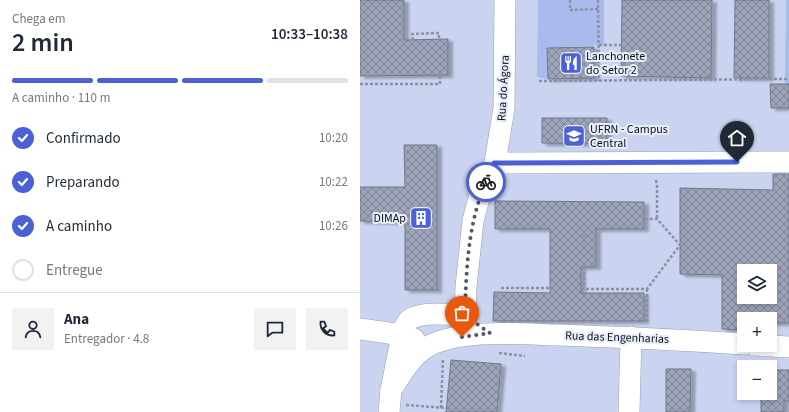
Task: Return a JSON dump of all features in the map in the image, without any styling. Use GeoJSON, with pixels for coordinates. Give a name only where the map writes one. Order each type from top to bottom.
{"type":"FeatureCollection","features":[{"type":"Feature","properties":{"kind":"lane","name":"Rua do Ágora"},"geometry":{"type":"LineString","coordinates":[[465,316],[466,287],[473,221],[479,198],[494,163],[504,108],[505,0]]}},
{"type":"Feature","properties":{"kind":"lane"},"geometry":{"type":"LineString","coordinates":[[494,163],[789,162]]}},
{"type":"Feature","properties":{"kind":"lane"},"geometry":{"type":"LineString","coordinates":[[399,394],[402,335],[408,321],[415,316],[428,314],[465,316],[492,343]]}},
{"type":"Feature","properties":{"kind":"lane"},"geometry":{"type":"LineString","coordinates":[[389,412],[399,394],[407,365],[424,348],[441,346],[465,316]]}},
{"type":"Feature","properties":{"kind":"lane"},"geometry":{"type":"LineString","coordinates":[[360,329],[402,335],[441,346]]}},
{"type":"Feature","properties":{"kind":"lane"},"geometry":{"type":"LineString","coordinates":[[629,412],[639,337]]}},
{"type":"Feature","properties":{"kind":"lane","name":"Rua das Engenharias"},"geometry":{"type":"LineString","coordinates":[[441,346],[639,337],[737,344]]}},
{"type":"Feature","properties":{"kind":"lane"},"geometry":{"type":"LineString","coordinates":[[777,346],[789,347]]}},
{"type":"Feature","properties":{"kind":"path"},"geometry":{"type":"LineString","coordinates":[[570,0],[570,10],[598,9]]}},
{"type":"Feature","properties":{"kind":"path"},"geometry":{"type":"LineString","coordinates":[[598,0],[599,81]]}},
{"type":"Feature","properties":{"kind":"path"},"geometry":{"type":"LineString","coordinates":[[413,40],[412,34],[439,34],[440,39]]}},
{"type":"Feature","properties":{"kind":"path"},"geometry":{"type":"LineString","coordinates":[[599,45],[622,46]]}},
{"type":"Feature","properties":{"kind":"path"},"geometry":{"type":"LineString","coordinates":[[360,84],[440,84],[440,76]]}},
{"type":"Feature","properties":{"kind":"path"},"geometry":{"type":"LineString","coordinates":[[627,76],[627,81]]}},
{"type":"Feature","properties":{"kind":"path"},"geometry":{"type":"LineString","coordinates":[[539,81],[789,79]]}},
{"type":"Feature","properties":{"kind":"path"},"geometry":{"type":"LineString","coordinates":[[639,337],[648,289],[680,245],[657,219],[657,186],[650,162]]}},
{"type":"Feature","properties":{"kind":"path"},"geometry":{"type":"LineString","coordinates":[[644,218],[657,219]]}},
{"type":"Feature","properties":{"kind":"path"},"geometry":{"type":"LineString","coordinates":[[584,230],[584,250]]}},
{"type":"Feature","properties":{"kind":"path"},"geometry":{"type":"LineString","coordinates":[[584,267],[583,288],[648,289]]}},
{"type":"Feature","properties":{"kind":"path"},"geometry":{"type":"LineString","coordinates":[[501,288],[550,288]]}},
{"type":"Feature","properties":{"kind":"path"},"geometry":{"type":"LineString","coordinates":[[492,343],[525,356]]}},
{"type":"Feature","properties":{"kind":"path"},"geometry":{"type":"LineString","coordinates":[[441,346],[441,408]]}},
{"type":"Feature","properties":{"kind":"path"},"geometry":{"type":"LineString","coordinates":[[399,394],[405,405],[446,408]]}},
{"type":"Feature","properties":{"kind":"shaded area","name":"UFRN - Campus Central"},"geometry":{"type":"Polygon","coordinates":[[[360,0],[789,0],[789,412],[360,412],[360,0]]]}},
{"type":"Feature","properties":{"kind":"shaded area"},"geometry":{"type":"Polygon","coordinates":[[[538,0],[604,0],[604,45],[547,48],[548,79],[537,77],[538,0]]]}},
{"type":"Feature","properties":{"kind":"shaded area"},"geometry":{"type":"Polygon","coordinates":[[[786,0],[789,0],[789,84],[785,84],[786,0]]]}},
{"type":"Feature","properties":{"kind":"building"},"geometry":{"type":"Polygon","coordinates":[[[360,0],[404,0],[404,40],[448,39],[448,75],[360,76],[360,0]]]}},
{"type":"Feature","properties":{"kind":"building"},"geometry":{"type":"Polygon","coordinates":[[[622,0],[712,0],[711,78],[621,76],[622,0]]]}},
{"type":"Feature","properties":{"kind":"building"},"geometry":{"type":"Polygon","coordinates":[[[735,0],[769,0],[769,78],[734,78],[735,0]]]}},
{"type":"Feature","properties":{"kind":"building","name":"Lanchonete do Setor 2"},"geometry":{"type":"Polygon","coordinates":[[[594,47],[594,78],[548,79],[547,48],[594,47]]]}},
{"type":"Feature","properties":{"kind":"building"},"geometry":{"type":"Polygon","coordinates":[[[770,84],[789,84],[789,108],[771,108],[770,84]]]}},
{"type":"Feature","properties":{"kind":"building"},"geometry":{"type":"Polygon","coordinates":[[[542,118],[607,118],[607,144],[542,143],[542,118]]]}},
{"type":"Feature","properties":{"kind":"building","name":"DIMAp"},"geometry":{"type":"Polygon","coordinates":[[[404,145],[437,145],[437,290],[405,290],[405,222],[360,221],[360,187],[405,187],[404,145]]]}},
{"type":"Feature","properties":{"kind":"building"},"geometry":{"type":"Polygon","coordinates":[[[773,174],[789,174],[789,323],[777,323],[777,312],[737,312],[737,330],[722,329],[722,275],[680,274],[680,188],[773,190],[773,174]]]}},
{"type":"Feature","properties":{"kind":"building"},"geometry":{"type":"Polygon","coordinates":[[[495,201],[644,202],[644,229],[596,229],[596,267],[581,267],[581,293],[644,293],[644,321],[493,321],[494,292],[550,293],[550,229],[495,229],[495,201]]]}},
{"type":"Feature","properties":{"kind":"building"},"geometry":{"type":"Polygon","coordinates":[[[451,360],[501,364],[497,412],[446,412],[451,360]]]}},
{"type":"Feature","properties":{"kind":"building"},"geometry":{"type":"Polygon","coordinates":[[[666,369],[691,369],[690,412],[666,412],[666,369]]]}},
{"type":"Feature","properties":{"kind":"building"},"geometry":{"type":"Polygon","coordinates":[[[777,370],[789,370],[789,401],[784,401],[784,412],[761,412],[761,400],[777,400],[777,370]]]}},
{"type":"Feature","properties":{"kind":"way so far"},"geometry":{"type":"LineString","coordinates":[[462,337],[490,333],[465,316],[466,287],[473,221],[479,198],[486,182]]}},
{"type":"Feature","properties":{"kind":"place","name":"Lanchonete do Setor 2"},"geometry":{"type":"Point","coordinates":[571,63]}},
{"type":"Feature","properties":{"kind":"place","name":"UFRN - Campus Central"},"geometry":{"type":"Point","coordinates":[574,136]}},
{"type":"Feature","properties":{"kind":"place","name":"DIMAp"},"geometry":{"type":"Point","coordinates":[421,218]}},
{"type":"Feature","properties":{"kind":"route"},"geometry":{"type":"LineString","coordinates":[[486,182],[494,163],[737,162]]}}]}
